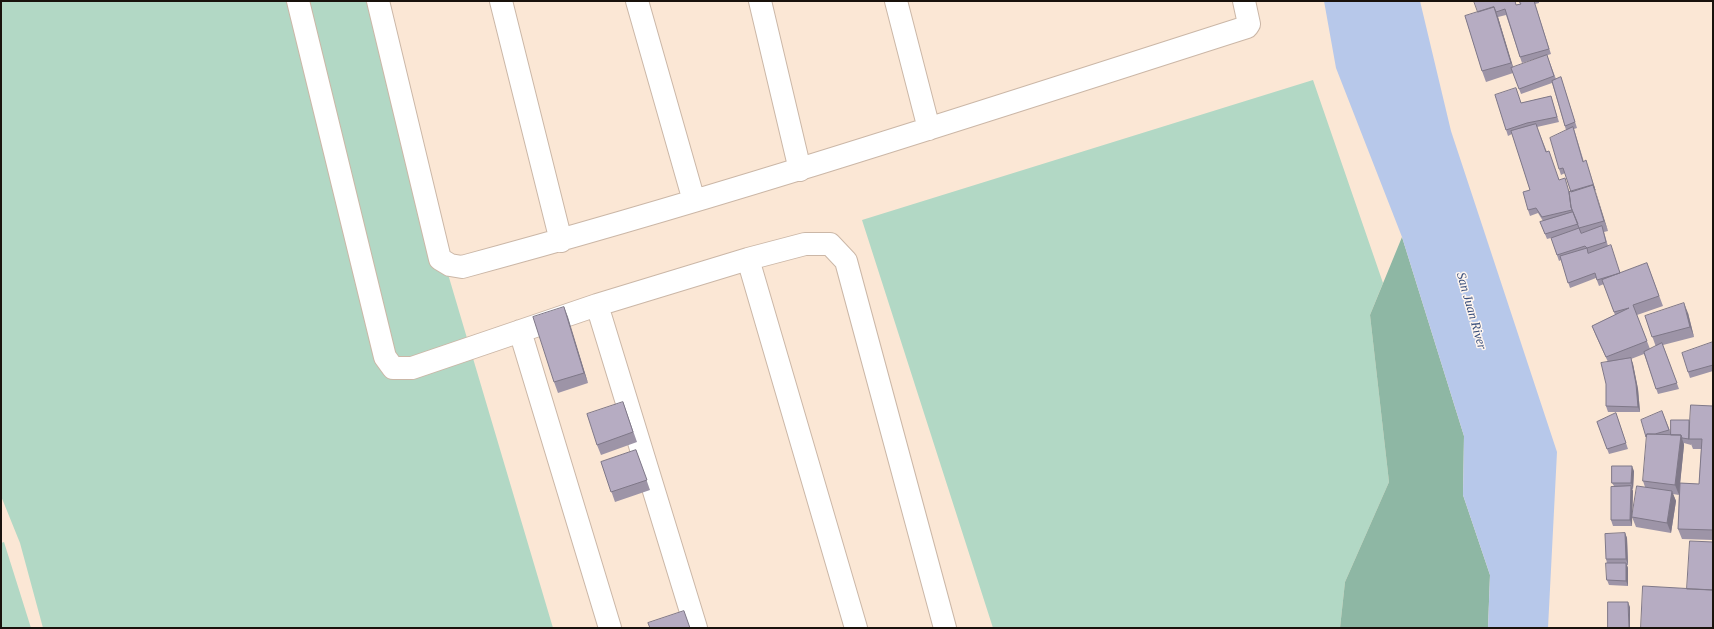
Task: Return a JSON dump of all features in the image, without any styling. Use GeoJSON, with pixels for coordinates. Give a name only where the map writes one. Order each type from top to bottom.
{"type":"FeatureCollection","features":[{"type":"Feature","properties":{"kind":"street"},"geometry":{"type":"LineString","coordinates":[[298,1],[384,357],[393,368],[412,368],[597,306],[748,259],[805,244],[830,244],[846,261],[945,628]]}},
{"type":"Feature","properties":{"kind":"street"},"geometry":{"type":"LineString","coordinates":[[378,1],[440,259],[450,265],[462,267],[561,241],[800,170],[1247,27],[1249,24],[1244,1]]}},
{"type":"Feature","properties":{"kind":"street"},"geometry":{"type":"LineString","coordinates":[[501,1],[561,241]]}},
{"type":"Feature","properties":{"kind":"street"},"geometry":{"type":"LineString","coordinates":[[637,1],[694,201]]}},
{"type":"Feature","properties":{"kind":"street"},"geometry":{"type":"LineString","coordinates":[[760,1],[800,170]]}},
{"type":"Feature","properties":{"kind":"street"},"geometry":{"type":"LineString","coordinates":[[901,2],[929,129]]}},
{"type":"Feature","properties":{"kind":"street"},"geometry":{"type":"LineString","coordinates":[[748,259],[856,628]]}},
{"type":"Feature","properties":{"kind":"street"},"geometry":{"type":"LineString","coordinates":[[597,306],[696,628]]}},
{"type":"Feature","properties":{"kind":"street"},"geometry":{"type":"LineString","coordinates":[[520,331],[610,628]]}},
{"type":"Feature","properties":{"kind":"green space"},"geometry":{"type":"Polygon","coordinates":[[[1,1],[367,1],[553,628],[43,628],[20,543],[1,496],[1,1]]]}},
{"type":"Feature","properties":{"kind":"green space"},"geometry":{"type":"Polygon","coordinates":[[[1313,80],[1383,283],[1370,315],[1389,482],[1345,582],[1340,628],[993,628],[862,220],[1313,80]]]}},
{"type":"Feature","properties":{"kind":"green space"},"geometry":{"type":"Polygon","coordinates":[[[1402,237],[1464,436],[1463,495],[1490,575],[1488,628],[1340,628],[1345,582],[1389,482],[1370,315],[1402,237]]]}},
{"type":"Feature","properties":{"kind":"green space"},"geometry":{"type":"Polygon","coordinates":[[[4,542],[31,628],[1,628],[1,543],[4,542]]]}},
{"type":"Feature","properties":{"kind":"water","name":"San Juan River"},"geometry":{"type":"Polygon","coordinates":[[[1324,1],[1420,1],[1451,131],[1557,452],[1548,628],[1488,628],[1490,575],[1463,495],[1464,436],[1402,237],[1336,68],[1324,1]]]}},
{"type":"Feature","properties":{"kind":"building"},"geometry":{"type":"Polygon","coordinates":[[[1474,1],[1515,1],[1516,5],[1521,4],[1519,1],[1534,1],[1549,49],[1520,57],[1505,9],[1496,12],[1494,7],[1478,12],[1474,1]]]}},
{"type":"Feature","properties":{"kind":"building"},"geometry":{"type":"Polygon","coordinates":[[[1494,7],[1511,63],[1482,71],[1465,16],[1494,7]]]}},
{"type":"Feature","properties":{"kind":"building"},"geometry":{"type":"Polygon","coordinates":[[[1547,55],[1554,76],[1519,89],[1511,68],[1547,55]]]}},
{"type":"Feature","properties":{"kind":"building"},"geometry":{"type":"Polygon","coordinates":[[[1561,77],[1575,122],[1565,126],[1552,81],[1561,77]]]}},
{"type":"Feature","properties":{"kind":"building"},"geometry":{"type":"Polygon","coordinates":[[[1516,88],[1521,103],[1551,96],[1557,117],[1527,123],[1506,130],[1495,95],[1516,88]]]}},
{"type":"Feature","properties":{"kind":"building"},"geometry":{"type":"Polygon","coordinates":[[[1536,124],[1546,152],[1549,151],[1559,180],[1565,178],[1572,210],[1542,217],[1536,208],[1528,210],[1523,192],[1530,190],[1511,131],[1536,124]]]}},
{"type":"Feature","properties":{"kind":"building"},"geometry":{"type":"Polygon","coordinates":[[[1573,127],[1583,162],[1586,160],[1595,190],[1593,185],[1571,192],[1563,168],[1559,169],[1550,138],[1573,127]]]}},
{"type":"Feature","properties":{"kind":"building"},"geometry":{"type":"Polygon","coordinates":[[[1593,185],[1604,221],[1579,228],[1571,207],[1569,192],[1593,185]]]}},
{"type":"Feature","properties":{"kind":"building"},"geometry":{"type":"Polygon","coordinates":[[[1573,212],[1578,224],[1545,234],[1540,222],[1573,212]]]}},
{"type":"Feature","properties":{"kind":"building"},"geometry":{"type":"Polygon","coordinates":[[[1602,226],[1606,242],[1587,248],[1585,246],[1557,255],[1551,238],[1579,228],[1581,233],[1602,226]]]}},
{"type":"Feature","properties":{"kind":"building"},"geometry":{"type":"Polygon","coordinates":[[[1611,245],[1620,273],[1597,280],[1595,273],[1568,283],[1560,256],[1587,248],[1588,253],[1611,245]]]}},
{"type":"Feature","properties":{"kind":"building"},"geometry":{"type":"Polygon","coordinates":[[[1647,263],[1659,296],[1633,305],[1647,341],[1606,357],[1592,326],[1629,308],[1614,312],[1602,280],[1647,263]]]}},
{"type":"Feature","properties":{"kind":"building"},"geometry":{"type":"Polygon","coordinates":[[[1684,303],[1690,327],[1652,337],[1645,316],[1684,303]]]}},
{"type":"Feature","properties":{"kind":"building"},"geometry":{"type":"Polygon","coordinates":[[[564,307],[584,373],[554,382],[533,317],[564,307]]]}},
{"type":"Feature","properties":{"kind":"building"},"geometry":{"type":"Polygon","coordinates":[[[1713,342],[1713,365],[1688,372],[1682,353],[1713,342]]]}},
{"type":"Feature","properties":{"kind":"building"},"geometry":{"type":"Polygon","coordinates":[[[1662,343],[1677,383],[1656,389],[1644,352],[1662,343]]]}},
{"type":"Feature","properties":{"kind":"building"},"geometry":{"type":"Polygon","coordinates":[[[1631,358],[1636,384],[1638,407],[1606,406],[1606,384],[1601,363],[1631,358]]]}},
{"type":"Feature","properties":{"kind":"building"},"geometry":{"type":"Polygon","coordinates":[[[623,402],[633,432],[597,445],[587,414],[623,402]]]}},
{"type":"Feature","properties":{"kind":"building"},"geometry":{"type":"Polygon","coordinates":[[[1691,405],[1713,406],[1713,530],[1678,529],[1680,483],[1699,484],[1702,439],[1689,439],[1691,405]]]}},
{"type":"Feature","properties":{"kind":"building"},"geometry":{"type":"Polygon","coordinates":[[[1662,411],[1669,430],[1655,434],[1647,434],[1646,437],[1641,420],[1662,411]]]}},
{"type":"Feature","properties":{"kind":"building"},"geometry":{"type":"Polygon","coordinates":[[[1616,413],[1626,443],[1607,449],[1597,422],[1616,413]]]}},
{"type":"Feature","properties":{"kind":"building"},"geometry":{"type":"Polygon","coordinates":[[[1671,420],[1689,420],[1689,439],[1682,438],[1681,435],[1671,435],[1671,420]]]}},
{"type":"Feature","properties":{"kind":"building"},"geometry":{"type":"Polygon","coordinates":[[[1647,434],[1681,435],[1675,485],[1643,481],[1647,434]]]}},
{"type":"Feature","properties":{"kind":"building"},"geometry":{"type":"Polygon","coordinates":[[[636,450],[647,480],[611,492],[601,462],[636,450]]]}},
{"type":"Feature","properties":{"kind":"building"},"geometry":{"type":"Polygon","coordinates":[[[1612,466],[1632,466],[1631,483],[1612,483],[1612,466]]]}},
{"type":"Feature","properties":{"kind":"building"},"geometry":{"type":"Polygon","coordinates":[[[1631,486],[1630,520],[1611,520],[1611,487],[1631,486]]]}},
{"type":"Feature","properties":{"kind":"building"},"geometry":{"type":"Polygon","coordinates":[[[1637,486],[1672,491],[1667,523],[1632,517],[1637,486]]]}},
{"type":"Feature","properties":{"kind":"building"},"geometry":{"type":"Polygon","coordinates":[[[1625,533],[1626,559],[1606,559],[1605,534],[1625,533]]]}},
{"type":"Feature","properties":{"kind":"building"},"geometry":{"type":"Polygon","coordinates":[[[1690,541],[1713,542],[1713,590],[1687,589],[1690,541]]]}},
{"type":"Feature","properties":{"kind":"building"},"geometry":{"type":"Polygon","coordinates":[[[1606,563],[1626,563],[1626,581],[1607,580],[1606,563]]]}},
{"type":"Feature","properties":{"kind":"building"},"geometry":{"type":"Polygon","coordinates":[[[1643,586],[1713,590],[1713,628],[1641,628],[1643,586]]]}},
{"type":"Feature","properties":{"kind":"building"},"geometry":{"type":"Polygon","coordinates":[[[1608,602],[1628,602],[1629,628],[1608,628],[1608,602]]]}},
{"type":"Feature","properties":{"kind":"building"},"geometry":{"type":"Polygon","coordinates":[[[684,611],[690,628],[650,628],[648,623],[684,611]]]}}]}
